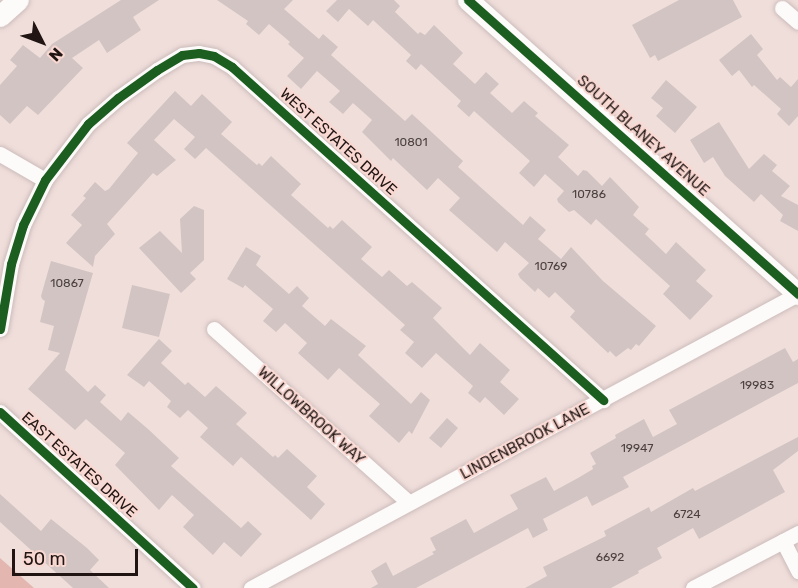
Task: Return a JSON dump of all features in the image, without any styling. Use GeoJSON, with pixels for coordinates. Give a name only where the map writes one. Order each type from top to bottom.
{"type":"FeatureCollection","features":[{"type":"Feature","properties":{"kind":"street"},"geometry":{"type":"LineString","coordinates":[[0,16],[18,0]]}},
{"type":"Feature","properties":{"kind":"street","name":"SOUTH BLANEY AVENUE"},"geometry":{"type":"LineString","coordinates":[[468,0],[798,294]]}},
{"type":"Feature","properties":{"kind":"street"},"geometry":{"type":"LineString","coordinates":[[782,8],[798,22]]}},
{"type":"Feature","properties":{"kind":"street","name":"WEST ESTATES DRIVE"},"geometry":{"type":"LineString","coordinates":[[45,180],[88,124],[141,81],[182,55],[199,53],[214,56],[232,68],[603,400]]}},
{"type":"Feature","properties":{"kind":"street"},"geometry":{"type":"LineString","coordinates":[[0,154],[45,180],[23,225],[11,264],[0,329]]}},
{"type":"Feature","properties":{"kind":"street","name":"LINDENBROOK LANE"},"geometry":{"type":"LineString","coordinates":[[251,588],[798,294]]}},
{"type":"Feature","properties":{"kind":"street","name":"WILLOWBROOK WAY"},"geometry":{"type":"LineString","coordinates":[[214,329],[409,503]]}},
{"type":"Feature","properties":{"kind":"street","name":"EAST ESTATES DRIVE"},"geometry":{"type":"LineString","coordinates":[[0,412],[193,588]]}},
{"type":"Feature","properties":{"kind":"street"},"geometry":{"type":"LineString","coordinates":[[693,588],[798,532]]}},
{"type":"Feature","properties":{"kind":"street"},"geometry":{"type":"LineString","coordinates":[[783,541],[798,571]]}},
{"type":"Feature","properties":{"kind":"shaded area"},"geometry":{"type":"Polygon","coordinates":[[[0,558],[34,588],[0,588],[0,558]]]}},
{"type":"Feature","properties":{"kind":"building"},"geometry":{"type":"Polygon","coordinates":[[[121,0],[159,0],[133,17],[141,30],[107,53],[99,40],[72,58],[83,68],[38,115],[27,106],[10,124],[0,115],[0,85],[17,66],[10,60],[23,45],[40,58],[52,44],[121,0]]]}},
{"type":"Feature","properties":{"kind":"building"},"geometry":{"type":"Polygon","coordinates":[[[217,0],[293,0],[284,9],[319,39],[323,34],[338,47],[331,55],[405,121],[412,114],[463,161],[458,167],[523,225],[530,216],[546,230],[538,239],[561,259],[571,247],[603,281],[656,326],[639,346],[636,344],[631,350],[628,348],[616,357],[610,351],[608,353],[570,317],[575,311],[555,292],[549,298],[538,288],[535,292],[520,278],[518,274],[529,263],[505,242],[497,252],[449,210],[460,198],[438,178],[427,190],[393,158],[391,161],[362,132],[372,120],[353,103],[343,114],[329,102],[340,91],[317,71],[301,89],[287,76],[304,58],[288,44],[290,42],[269,24],[259,35],[246,24],[248,21],[217,0]]]}},
{"type":"Feature","properties":{"kind":"building"},"geometry":{"type":"Polygon","coordinates":[[[337,0],[394,0],[400,6],[395,12],[418,34],[420,32],[425,35],[434,25],[463,53],[453,64],[475,84],[486,72],[499,84],[490,93],[512,113],[524,101],[538,113],[535,116],[569,145],[558,157],[578,176],[583,170],[587,171],[602,186],[610,177],[639,207],[633,215],[649,229],[645,234],[666,254],[676,242],[706,270],[696,281],[713,296],[690,320],[663,294],[670,286],[596,219],[591,225],[574,210],[569,212],[557,199],[564,191],[545,174],[534,187],[519,173],[530,161],[474,111],[469,117],[457,106],[461,101],[421,64],[416,70],[406,61],[411,55],[373,20],[368,26],[349,9],[338,22],[326,11],[337,0]]]}},
{"type":"Feature","properties":{"kind":"building"},"geometry":{"type":"Polygon","coordinates":[[[679,0],[733,0],[742,17],[658,61],[655,55],[650,58],[632,25],[679,0]]]}},
{"type":"Feature","properties":{"kind":"building"},"geometry":{"type":"Polygon","coordinates":[[[751,34],[763,49],[757,55],[777,80],[780,77],[791,87],[798,79],[798,116],[789,126],[777,114],[781,109],[754,85],[752,87],[739,70],[732,76],[719,60],[751,34]]]}},
{"type":"Feature","properties":{"kind":"building"},"geometry":{"type":"Polygon","coordinates":[[[666,80],[697,107],[675,133],[656,116],[663,108],[651,98],[666,80]]]}},
{"type":"Feature","properties":{"kind":"building"},"geometry":{"type":"Polygon","coordinates":[[[175,91],[191,106],[202,94],[232,122],[221,134],[257,165],[259,163],[262,166],[271,156],[301,184],[291,195],[328,228],[330,226],[333,229],[342,220],[372,247],[361,259],[382,277],[389,270],[407,286],[412,282],[442,308],[433,318],[470,355],[480,343],[510,370],[500,382],[519,399],[504,415],[485,397],[480,403],[468,393],[473,386],[436,353],[422,368],[405,353],[414,342],[400,330],[405,325],[206,148],[195,159],[184,149],[195,137],[174,119],[154,140],[176,160],[157,176],[153,173],[107,224],[115,234],[95,256],[93,267],[66,243],[82,225],[71,215],[86,198],[83,196],[95,182],[105,191],[109,189],[138,153],[127,143],[175,91]]]}},
{"type":"Feature","properties":{"kind":"building"},"geometry":{"type":"Polygon","coordinates":[[[719,122],[749,169],[764,154],[777,165],[772,171],[790,186],[781,196],[798,205],[798,231],[780,221],[783,215],[761,194],[754,202],[725,176],[713,157],[704,163],[690,140],[719,122]]]}},
{"type":"Feature","properties":{"kind":"building"},"geometry":{"type":"Polygon","coordinates":[[[194,206],[204,210],[204,260],[190,273],[196,279],[181,293],[139,248],[160,231],[182,253],[180,219],[194,206]]]}},
{"type":"Feature","properties":{"kind":"building"},"geometry":{"type":"Polygon","coordinates":[[[246,247],[261,256],[256,265],[289,294],[297,286],[309,298],[302,306],[325,326],[331,319],[366,346],[358,355],[411,404],[421,392],[430,400],[412,434],[409,431],[399,443],[369,416],[380,404],[339,368],[328,380],[298,353],[307,343],[285,323],[276,332],[263,321],[273,309],[245,285],[243,288],[227,279],[246,247]]]}},
{"type":"Feature","properties":{"kind":"building"},"geometry":{"type":"Polygon","coordinates":[[[51,261],[93,273],[65,370],[88,392],[95,385],[106,395],[100,402],[121,421],[128,412],[148,429],[179,458],[171,466],[241,528],[248,521],[262,534],[241,557],[224,542],[213,555],[183,527],[194,515],[172,495],[159,510],[115,465],[125,453],[86,419],[75,430],[28,389],[60,353],[48,350],[54,326],[40,322],[45,301],[41,296],[51,261]]]}},
{"type":"Feature","properties":{"kind":"building"},"geometry":{"type":"Polygon","coordinates":[[[132,285],[170,294],[159,337],[122,328],[132,285]]]}},
{"type":"Feature","properties":{"kind":"building"},"geometry":{"type":"Polygon","coordinates":[[[159,339],[172,351],[161,363],[185,385],[188,382],[205,397],[216,386],[247,413],[236,424],[273,457],[275,455],[278,458],[287,449],[317,476],[307,487],[325,504],[311,520],[241,457],[233,466],[200,437],[208,428],[188,410],[180,418],[167,407],[171,401],[149,381],[144,387],[127,375],[159,339]]]}},
{"type":"Feature","properties":{"kind":"building"},"geometry":{"type":"Polygon","coordinates":[[[785,348],[793,362],[798,359],[798,383],[623,477],[629,487],[592,506],[587,496],[543,519],[548,530],[533,538],[528,528],[416,588],[371,588],[378,584],[371,571],[386,562],[393,576],[434,554],[432,552],[436,550],[430,538],[466,519],[474,533],[518,509],[510,495],[546,477],[554,491],[593,469],[592,466],[596,464],[590,453],[616,438],[615,435],[644,419],[653,437],[677,424],[669,410],[785,348]]]}},
{"type":"Feature","properties":{"kind":"building"},"geometry":{"type":"Polygon","coordinates":[[[447,418],[458,428],[441,448],[429,438],[447,418]]]}},
{"type":"Feature","properties":{"kind":"building"},"geometry":{"type":"Polygon","coordinates":[[[798,437],[798,451],[773,470],[785,492],[699,539],[693,528],[657,548],[662,558],[638,571],[639,573],[611,588],[525,588],[547,576],[543,567],[606,536],[604,531],[649,507],[651,512],[693,488],[695,491],[798,437]]]}},
{"type":"Feature","properties":{"kind":"building"},"geometry":{"type":"Polygon","coordinates":[[[0,494],[41,531],[51,519],[87,548],[99,560],[90,570],[109,588],[73,588],[0,522],[0,494]]]}},
{"type":"Feature","properties":{"kind":"cycle path"},"geometry":{"type":"LineString","coordinates":[[468,0],[798,294]]}},
{"type":"Feature","properties":{"kind":"cycle path"},"geometry":{"type":"LineString","coordinates":[[0,329],[11,264],[23,225],[45,180],[88,124],[118,98],[182,55],[199,53],[214,56],[232,67],[603,400]]}},
{"type":"Feature","properties":{"kind":"cycle path"},"geometry":{"type":"LineString","coordinates":[[0,412],[193,588]]}}]}
